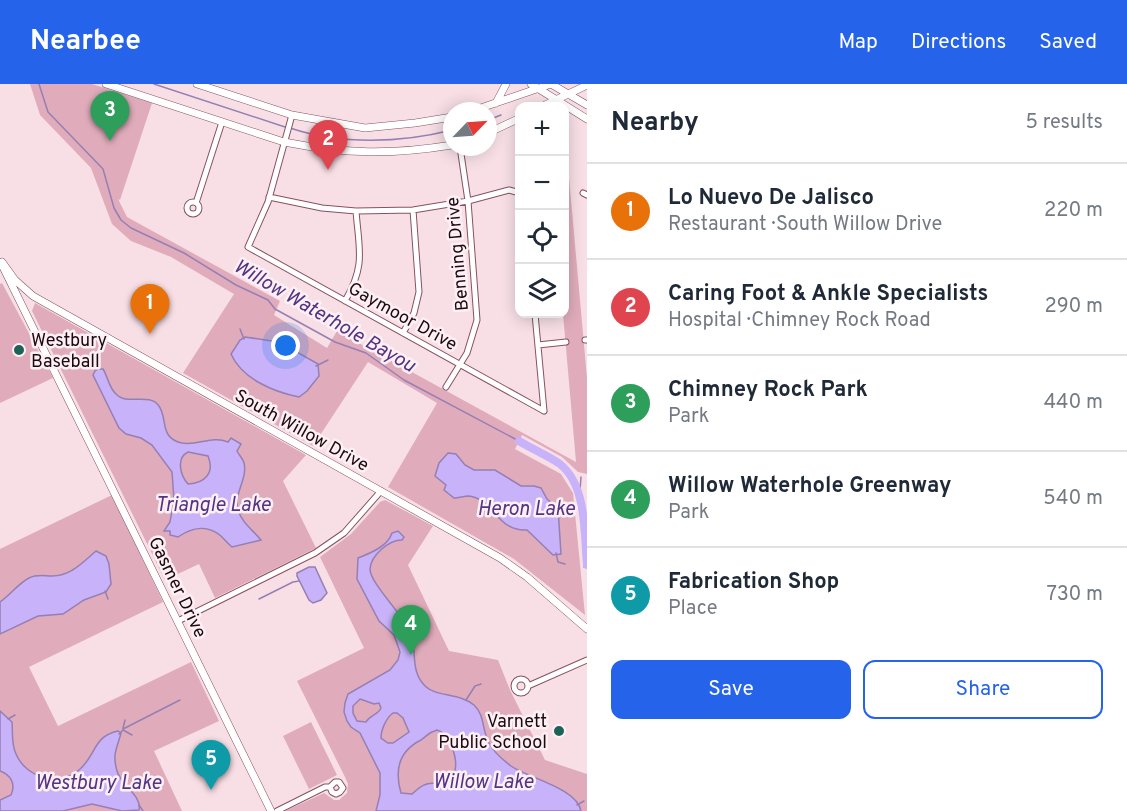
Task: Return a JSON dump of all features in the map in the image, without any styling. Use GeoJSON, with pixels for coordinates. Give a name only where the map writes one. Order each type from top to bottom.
{"type":"FeatureCollection","features":[{"type":"Feature","properties":{"kind":"street"},"geometry":{"type":"LineString","coordinates":[[106,84],[222,122],[329,150],[378,154],[443,147]]}},
{"type":"Feature","properties":{"kind":"street"},"geometry":{"type":"LineString","coordinates":[[197,84],[291,118],[365,128],[443,118]]}},
{"type":"Feature","properties":{"kind":"street"},"geometry":{"type":"LineString","coordinates":[[497,102],[506,84]]}},
{"type":"Feature","properties":{"kind":"street"},"geometry":{"type":"LineString","coordinates":[[531,84],[587,118]]}},
{"type":"Feature","properties":{"kind":"street"},"geometry":{"type":"LineString","coordinates":[[497,104],[551,84],[587,105]]}},
{"type":"Feature","properties":{"kind":"street"},"geometry":{"type":"LineString","coordinates":[[551,102],[587,85]]}},
{"type":"Feature","properties":{"kind":"street"},"geometry":{"type":"LineString","coordinates":[[291,118],[269,197],[322,208],[356,211],[412,210],[468,201],[509,190],[515,192]]}},
{"type":"Feature","properties":{"kind":"street"},"geometry":{"type":"LineString","coordinates":[[497,129],[515,120]]}},
{"type":"Feature","properties":{"kind":"street"},"geometry":{"type":"LineString","coordinates":[[196,203],[222,122]]}},
{"type":"Feature","properties":{"kind":"street","name":"Benning Drive"},"geometry":{"type":"LineString","coordinates":[[446,387],[472,343],[477,320],[468,201],[461,156]]}},
{"type":"Feature","properties":{"kind":"street","name":"Gaymoor Drive"},"geometry":{"type":"LineString","coordinates":[[269,197],[248,247],[544,411],[538,345]]}},
{"type":"Feature","properties":{"kind":"street"},"geometry":{"type":"LineString","coordinates":[[403,333],[414,313],[419,292],[412,210]]}},
{"type":"Feature","properties":{"kind":"street"},"geometry":{"type":"LineString","coordinates":[[345,301],[355,284],[360,269],[356,211]]}},
{"type":"Feature","properties":{"kind":"street","name":"South Willow Drive"},"geometry":{"type":"LineString","coordinates":[[1,260],[15,280],[33,296],[500,558],[587,629]]}},
{"type":"Feature","properties":{"kind":"street","name":"Gasmer Drive"},"geometry":{"type":"LineString","coordinates":[[1,260],[21,306],[26,311],[271,811]]}},
{"type":"Feature","properties":{"kind":"street"},"geometry":{"type":"LineString","coordinates":[[26,311],[25,304],[33,296]]}},
{"type":"Feature","properties":{"kind":"street"},"geometry":{"type":"LineString","coordinates":[[535,318],[538,345],[566,342]]}},
{"type":"Feature","properties":{"kind":"street"},"geometry":{"type":"LineString","coordinates":[[178,621],[315,553],[344,533],[381,490]]}},
{"type":"Feature","properties":{"kind":"street"},"geometry":{"type":"LineString","coordinates":[[528,686],[587,660]]}},
{"type":"Feature","properties":{"kind":"street"},"geometry":{"type":"LineString","coordinates":[[277,811],[325,787],[330,787]]}},
{"type":"Feature","properties":{"kind":"shaded area"},"geometry":{"type":"Polygon","coordinates":[[[30,84],[92,84],[152,103],[120,200],[118,199],[127,217],[280,301],[274,315],[327,348],[337,331],[576,462],[563,318],[569,318],[569,178],[587,378],[587,474],[578,472],[562,457],[522,435],[515,449],[561,474],[573,493],[585,615],[514,559],[388,487],[437,403],[368,362],[313,446],[183,373],[234,294],[171,257],[131,241],[112,224],[91,168],[40,115],[30,84]]]}},
{"type":"Feature","properties":{"kind":"shaded area","name":"Westbury Baseball"},"geometry":{"type":"Polygon","coordinates":[[[2,283],[53,378],[0,403],[0,284],[2,283]]]}},
{"type":"Feature","properties":{"kind":"shaded area"},"geometry":{"type":"Polygon","coordinates":[[[35,303],[306,455],[283,481],[316,548],[215,598],[199,564],[165,580],[32,311],[35,303]]]}},
{"type":"Feature","properties":{"kind":"shaded area"},"geometry":{"type":"Polygon","coordinates":[[[112,495],[163,602],[29,667],[58,726],[191,662],[219,721],[154,751],[182,811],[0,811],[0,549],[112,495]]]}},
{"type":"Feature","properties":{"kind":"shaded area"},"geometry":{"type":"Polygon","coordinates":[[[385,500],[433,526],[408,565],[449,651],[498,660],[510,690],[545,760],[587,774],[587,811],[285,811],[324,793],[334,800],[339,800],[347,793],[348,784],[345,777],[297,681],[364,648],[320,557],[351,534],[380,502],[385,500]]]}},
{"type":"Feature","properties":{"kind":"shaded area"},"geometry":{"type":"Polygon","coordinates":[[[311,722],[337,775],[309,789],[283,736],[311,722]]]}},
{"type":"Feature","properties":{"kind":"water"},"geometry":{"type":"Polygon","coordinates":[[[245,337],[272,341],[274,339],[318,364],[319,376],[299,397],[269,388],[243,371],[231,354],[240,340],[245,337]]]}},
{"type":"Feature","properties":{"kind":"water","name":"Triangle Lake"},"geometry":{"type":"Polygon","coordinates":[[[103,369],[112,389],[121,397],[155,402],[162,411],[167,433],[175,441],[188,444],[216,440],[228,442],[231,438],[241,444],[237,451],[245,469],[237,498],[238,510],[245,523],[261,540],[232,547],[216,532],[210,530],[188,531],[178,537],[170,535],[170,531],[164,531],[170,522],[174,500],[172,472],[152,445],[141,438],[126,434],[119,428],[93,375],[95,371],[103,369]],[[188,452],[184,455],[180,467],[188,484],[199,482],[207,476],[210,467],[208,456],[188,452]]]}},
{"type":"Feature","properties":{"kind":"water","name":"Heron Lake"},"geometry":{"type":"Polygon","coordinates":[[[448,453],[456,454],[465,465],[474,470],[495,470],[521,486],[541,488],[547,499],[558,508],[561,554],[553,555],[527,530],[509,526],[477,498],[469,496],[454,498],[444,490],[446,485],[435,476],[439,463],[448,453]]]}},
{"type":"Feature","properties":{"kind":"water","name":"Willow Lake"},"geometry":{"type":"Polygon","coordinates":[[[398,531],[404,537],[382,549],[370,569],[376,583],[408,627],[420,680],[435,692],[468,701],[474,705],[482,718],[489,743],[498,755],[511,766],[571,796],[578,803],[581,811],[376,811],[380,795],[380,773],[360,733],[351,727],[344,712],[348,694],[390,670],[398,660],[400,652],[394,635],[379,621],[357,579],[358,558],[383,545],[392,533],[398,531]],[[360,699],[353,706],[353,713],[357,721],[366,722],[381,708],[379,703],[374,704],[360,699]],[[397,713],[390,715],[384,724],[381,738],[388,743],[393,743],[409,732],[403,718],[397,713]],[[437,730],[403,755],[398,769],[401,793],[412,794],[423,786],[437,783],[447,773],[455,770],[455,759],[449,741],[437,730]]]}},
{"type":"Feature","properties":{"kind":"water"},"geometry":{"type":"Polygon","coordinates":[[[96,551],[106,556],[109,564],[111,584],[106,592],[84,600],[63,614],[38,616],[0,634],[0,602],[18,586],[35,576],[65,574],[96,551]]]}},
{"type":"Feature","properties":{"kind":"water"},"geometry":{"type":"Polygon","coordinates":[[[309,567],[315,567],[327,593],[321,600],[313,603],[309,600],[297,576],[297,573],[309,567]]]}},
{"type":"Feature","properties":{"kind":"water","name":"Westbury Lake"},"geometry":{"type":"Polygon","coordinates":[[[0,711],[12,722],[13,746],[21,762],[35,774],[53,779],[71,775],[79,770],[104,737],[118,731],[121,733],[115,755],[117,771],[137,800],[139,810],[122,811],[92,804],[63,811],[0,811],[0,800],[11,795],[13,784],[10,777],[0,771],[0,711]]]}},
{"type":"Feature","properties":{"kind":"waterway","name":"Willow Waterhole Bayou"},"geometry":{"type":"LineString","coordinates":[[39,84],[48,112],[103,169],[114,208],[121,220],[131,228],[184,253],[236,285],[268,300],[275,309],[335,342],[366,353],[404,380],[519,441]]}},
{"type":"Feature","properties":{"kind":"waterway"},"geometry":{"type":"LineString","coordinates":[[154,84],[285,127]]}},
{"type":"Feature","properties":{"kind":"waterway"},"geometry":{"type":"LineString","coordinates":[[497,117],[501,115]]}},
{"type":"Feature","properties":{"kind":"waterway"},"geometry":{"type":"LineString","coordinates":[[290,128],[310,134],[350,140],[392,140],[443,132]]}},
{"type":"Feature","properties":{"kind":"waterway"},"geometry":{"type":"LineString","coordinates":[[240,329],[244,339]]}},
{"type":"Feature","properties":{"kind":"waterway"},"geometry":{"type":"LineString","coordinates":[[316,366],[328,360]]}},
{"type":"Feature","properties":{"kind":"waterway","name":"Willow Waterhole Bayou"},"geometry":{"type":"LineString","coordinates":[[519,441],[560,464],[569,473],[580,497],[587,565]]}},
{"type":"Feature","properties":{"kind":"waterway","name":"Willow Waterhole Bayou"},"geometry":{"type":"LineString","coordinates":[[580,490],[581,477]]}},
{"type":"Feature","properties":{"kind":"waterway"},"geometry":{"type":"LineString","coordinates":[[556,553],[558,562],[565,564]]}},
{"type":"Feature","properties":{"kind":"waterway"},"geometry":{"type":"LineString","coordinates":[[259,599],[299,581]]}},
{"type":"Feature","properties":{"kind":"waterway"},"geometry":{"type":"LineString","coordinates":[[105,591],[108,599]]}},
{"type":"Feature","properties":{"kind":"waterway"},"geometry":{"type":"LineString","coordinates":[[466,700],[475,686],[481,684]]}},
{"type":"Feature","properties":{"kind":"waterway"},"geometry":{"type":"LineString","coordinates":[[123,729],[180,700]]}},
{"type":"Feature","properties":{"kind":"waterway"},"geometry":{"type":"LineString","coordinates":[[8,719],[15,715]]}},
{"type":"Feature","properties":{"kind":"waterway"},"geometry":{"type":"LineString","coordinates":[[123,728],[125,720]]}},
{"type":"Feature","properties":{"kind":"waterway"},"geometry":{"type":"LineString","coordinates":[[119,734],[123,730],[132,735]]}},
{"type":"Feature","properties":{"kind":"waterway"},"geometry":{"type":"LineString","coordinates":[[577,805],[584,801]]}},
{"type":"Feature","properties":{"kind":"waterway"},"geometry":{"type":"LineString","coordinates":[[139,805],[143,811]]}},
{"type":"Feature","properties":{"kind":"place","name":"Chimney Rock Park"},"geometry":{"type":"Point","coordinates":[110,141]}},
{"type":"Feature","properties":{"kind":"place","name":"Caring Foot & Ankle Specialists"},"geometry":{"type":"Point","coordinates":[328,170]}},
{"type":"Feature","properties":{"kind":"place","name":"Lo Nuevo De Jalisco"},"geometry":{"type":"Point","coordinates":[150,334]}},
{"type":"Feature","properties":{"kind":"place","name":"Westbury Baseball"},"geometry":{"type":"Point","coordinates":[19,350]}},
{"type":"Feature","properties":{"kind":"place","name":"Willow Waterhole Greenway"},"geometry":{"type":"Point","coordinates":[411,655]}},
{"type":"Feature","properties":{"kind":"place","name":"Varnett Public School"},"geometry":{"type":"Point","coordinates":[559,731]}},
{"type":"Feature","properties":{"kind":"place","name":"Fabrication Shop"},"geometry":{"type":"Point","coordinates":[211,790]}}]}
